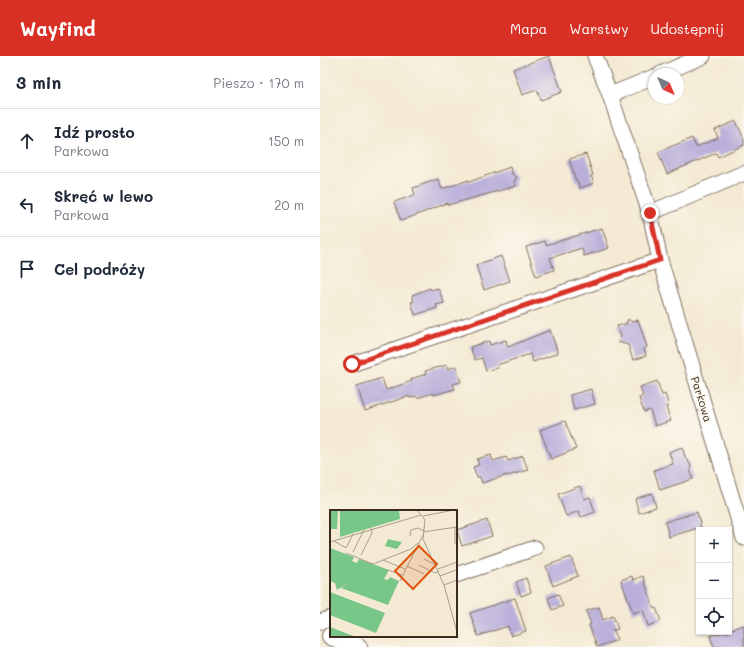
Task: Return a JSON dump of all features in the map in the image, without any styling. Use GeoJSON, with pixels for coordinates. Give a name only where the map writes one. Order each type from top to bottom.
{"type":"FeatureCollection","features":[{"type":"Feature","properties":{"kind":"street","name":"Parkowa"},"geometry":{"type":"LineString","coordinates":[[595,56],[650,213],[660,260],[744,538]]}},
{"type":"Feature","properties":{"kind":"street"},"geometry":{"type":"LineString","coordinates":[[675,68],[703,56]]}},
{"type":"Feature","properties":{"kind":"street"},"geometry":{"type":"LineString","coordinates":[[610,96],[648,80]]}},
{"type":"Feature","properties":{"kind":"street"},"geometry":{"type":"LineString","coordinates":[[650,213],[744,174]]}},
{"type":"Feature","properties":{"kind":"street"},"geometry":{"type":"LineString","coordinates":[[352,364],[660,260]]}},
{"type":"Feature","properties":{"kind":"street"},"geometry":{"type":"LineString","coordinates":[[457,575],[535,548]]}},
{"type":"Feature","properties":{"kind":"street"},"geometry":{"type":"LineString","coordinates":[[320,622],[330,618]]}},
{"type":"Feature","properties":{"kind":"street"},"geometry":{"type":"LineString","coordinates":[[320,631],[330,636]]}},
{"type":"Feature","properties":{"kind":"street"},"geometry":{"type":"LineString","coordinates":[[333,637],[358,647]]}},
{"type":"Feature","properties":{"kind":"building"},"geometry":{"type":"Polygon","coordinates":[[[549,56],[562,92],[541,100],[537,90],[522,95],[513,69],[549,56]]]}},
{"type":"Feature","properties":{"kind":"building"},"geometry":{"type":"Polygon","coordinates":[[[736,121],[744,139],[744,145],[718,157],[716,153],[667,174],[658,152],[692,138],[696,147],[718,138],[715,130],[736,121]]]}},
{"type":"Feature","properties":{"kind":"building"},"geometry":{"type":"Polygon","coordinates":[[[586,154],[594,183],[580,188],[577,180],[576,181],[569,159],[586,154]]]}},
{"type":"Feature","properties":{"kind":"building"},"geometry":{"type":"Polygon","coordinates":[[[510,167],[512,174],[517,177],[514,181],[516,186],[448,205],[447,203],[401,221],[394,202],[415,195],[413,188],[438,179],[442,189],[469,180],[469,182],[510,167]]]}},
{"type":"Feature","properties":{"kind":"building"},"geometry":{"type":"Polygon","coordinates":[[[602,228],[609,248],[584,256],[582,248],[550,258],[554,270],[536,276],[526,247],[545,241],[546,245],[602,228]]]}},
{"type":"Feature","properties":{"kind":"building"},"geometry":{"type":"Polygon","coordinates":[[[501,256],[510,281],[484,290],[476,265],[501,256]]]}},
{"type":"Feature","properties":{"kind":"building"},"geometry":{"type":"Polygon","coordinates":[[[430,288],[431,290],[438,288],[444,303],[436,305],[437,308],[415,315],[411,302],[414,301],[412,295],[430,288]]]}},
{"type":"Feature","properties":{"kind":"building"},"geometry":{"type":"Polygon","coordinates":[[[628,319],[632,322],[638,320],[647,347],[644,349],[646,356],[633,360],[628,345],[618,342],[621,337],[617,326],[626,324],[628,319]]]}},
{"type":"Feature","properties":{"kind":"building"},"geometry":{"type":"Polygon","coordinates":[[[550,330],[558,353],[533,362],[530,354],[497,365],[498,368],[486,371],[482,358],[475,360],[470,347],[489,341],[490,345],[506,340],[508,347],[550,330]]]}},
{"type":"Feature","properties":{"kind":"building"},"geometry":{"type":"Polygon","coordinates":[[[447,365],[448,369],[456,366],[461,382],[453,384],[455,389],[417,398],[416,396],[409,398],[409,396],[365,411],[357,386],[382,378],[386,390],[412,381],[411,379],[426,374],[425,371],[447,365]]]}},
{"type":"Feature","properties":{"kind":"building"},"geometry":{"type":"Polygon","coordinates":[[[657,381],[662,395],[665,394],[669,406],[666,407],[671,421],[655,426],[650,410],[644,412],[639,398],[643,396],[640,387],[657,381]]]}},
{"type":"Feature","properties":{"kind":"building"},"geometry":{"type":"Polygon","coordinates":[[[591,389],[595,404],[574,410],[570,395],[591,389]]]}},
{"type":"Feature","properties":{"kind":"building"},"geometry":{"type":"Polygon","coordinates":[[[565,421],[576,449],[551,459],[540,430],[565,421]]]}},
{"type":"Feature","properties":{"kind":"building"},"geometry":{"type":"Polygon","coordinates":[[[682,447],[686,459],[691,466],[690,469],[693,479],[660,490],[654,470],[673,464],[669,452],[682,447]]]}},
{"type":"Feature","properties":{"kind":"building"},"geometry":{"type":"Polygon","coordinates":[[[491,455],[493,461],[506,457],[508,461],[523,456],[528,470],[482,483],[480,477],[477,477],[473,467],[479,465],[477,459],[491,455]]]}},
{"type":"Feature","properties":{"kind":"building"},"geometry":{"type":"Polygon","coordinates":[[[580,486],[584,499],[590,497],[595,512],[581,517],[579,511],[566,516],[558,494],[580,486]]]}},
{"type":"Feature","properties":{"kind":"building"},"geometry":{"type":"Polygon","coordinates":[[[652,493],[656,507],[639,513],[635,499],[652,493]]]}},
{"type":"Feature","properties":{"kind":"building"},"geometry":{"type":"Polygon","coordinates":[[[697,512],[701,527],[696,527],[696,529],[669,537],[665,522],[697,512]]]}},
{"type":"Feature","properties":{"kind":"building"},"geometry":{"type":"Polygon","coordinates":[[[487,520],[492,536],[462,546],[457,530],[487,520]]]}},
{"type":"Feature","properties":{"kind":"building"},"geometry":{"type":"Polygon","coordinates":[[[571,557],[578,576],[553,586],[546,566],[571,557]]]}},
{"type":"Feature","properties":{"kind":"building"},"geometry":{"type":"Polygon","coordinates":[[[632,576],[633,580],[643,576],[654,609],[656,608],[661,621],[648,626],[643,610],[633,613],[621,580],[632,576]]]}},
{"type":"Feature","properties":{"kind":"building"},"geometry":{"type":"Polygon","coordinates":[[[526,578],[531,592],[521,596],[516,582],[526,578]]]}},
{"type":"Feature","properties":{"kind":"building"},"geometry":{"type":"Polygon","coordinates":[[[558,594],[563,606],[552,610],[548,598],[558,594]]]}},
{"type":"Feature","properties":{"kind":"building"},"geometry":{"type":"Polygon","coordinates":[[[515,598],[526,631],[511,636],[508,626],[478,636],[470,613],[515,598]]]}},
{"type":"Feature","properties":{"kind":"building"},"geometry":{"type":"Polygon","coordinates":[[[599,607],[603,620],[613,616],[618,629],[613,630],[617,640],[597,647],[589,625],[591,624],[586,611],[599,607]]]}},
{"type":"Feature","properties":{"kind":"building"},"geometry":{"type":"Polygon","coordinates":[[[744,625],[744,647],[714,647],[710,636],[732,635],[732,629],[744,625]]]}},
{"type":"Feature","properties":{"kind":"route"},"geometry":{"type":"LineString","coordinates":[[352,364],[660,260],[650,213]]}}]}
